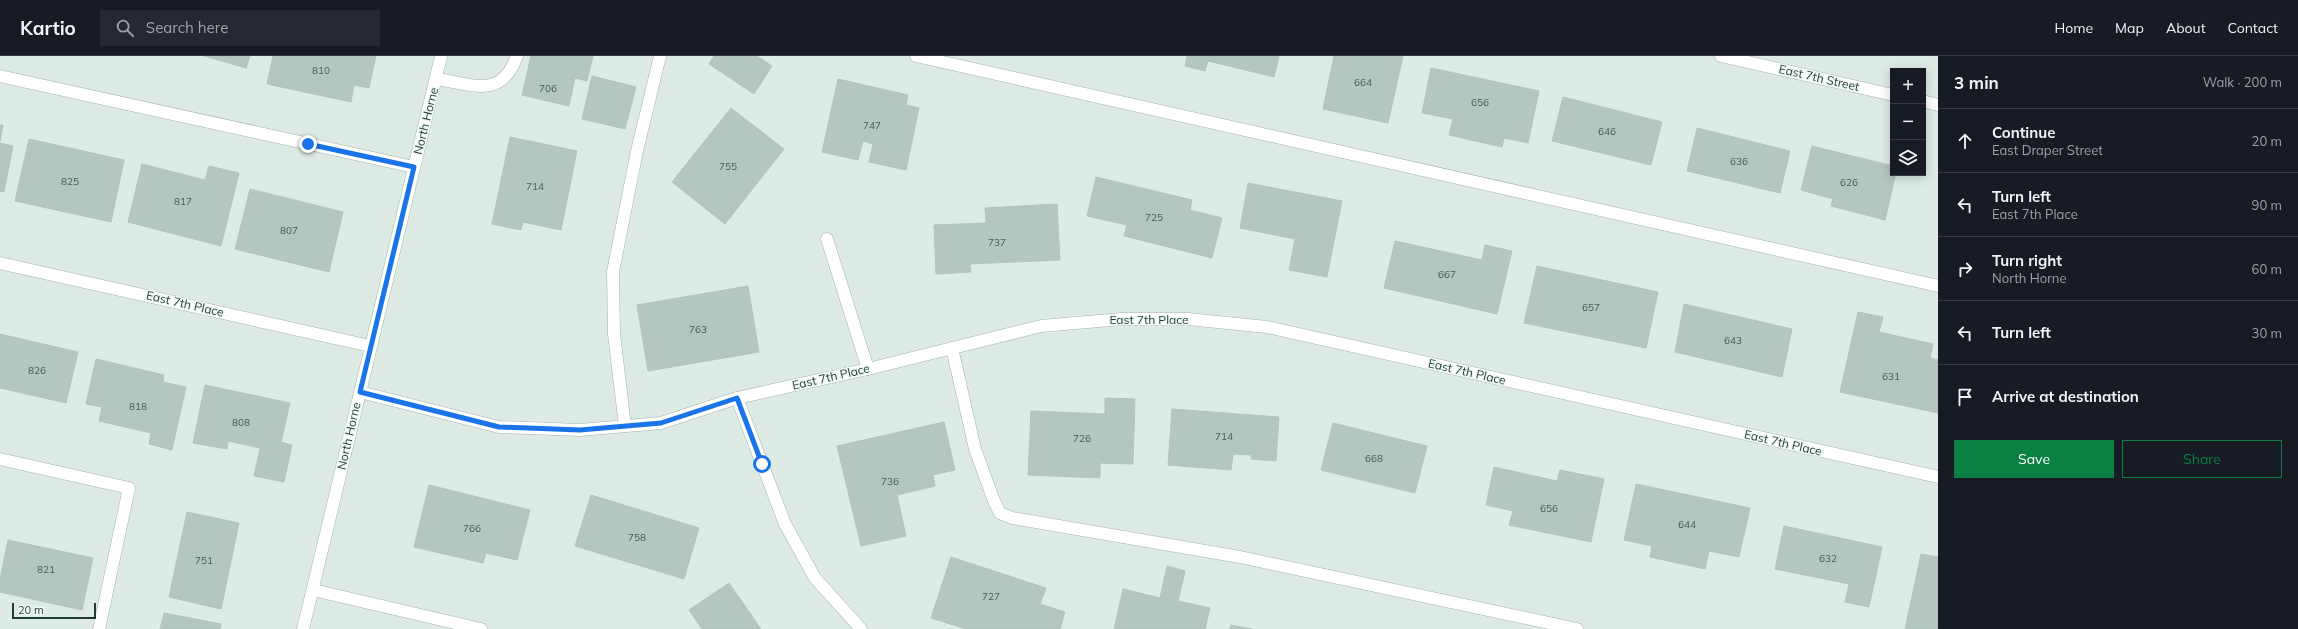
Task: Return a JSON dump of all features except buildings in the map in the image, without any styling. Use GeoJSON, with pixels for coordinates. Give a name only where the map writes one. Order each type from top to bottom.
{"type":"FeatureCollection","features":[{"type":"Feature","properties":{"kind":"street","name":"North Horne"},"geometry":{"type":"LineString","coordinates":[[304,629],[370,346],[442,56]]}},
{"type":"Feature","properties":{"kind":"street"},"geometry":{"type":"LineString","coordinates":[[436,79],[488,87],[504,80],[512,68],[517,56]]}},
{"type":"Feature","properties":{"kind":"street"},"geometry":{"type":"LineString","coordinates":[[625,426],[614,334],[613,272],[637,151],[660,56]]}},
{"type":"Feature","properties":{"kind":"street"},"geometry":{"type":"LineString","coordinates":[[916,56],[1938,286]]}},
{"type":"Feature","properties":{"kind":"street","name":"East 7th Street"},"geometry":{"type":"LineString","coordinates":[[1721,56],[1890,94]]}},
{"type":"Feature","properties":{"kind":"street"},"geometry":{"type":"LineString","coordinates":[[0,76],[414,167]]}},
{"type":"Feature","properties":{"kind":"street"},"geometry":{"type":"LineString","coordinates":[[1926,102],[1938,105]]}},
{"type":"Feature","properties":{"kind":"street"},"geometry":{"type":"LineString","coordinates":[[827,239],[868,369]]}},
{"type":"Feature","properties":{"kind":"street","name":"East 7th Place"},"geometry":{"type":"LineString","coordinates":[[0,263],[370,346]]}},
{"type":"Feature","properties":{"kind":"street","name":"East 7th Place"},"geometry":{"type":"LineString","coordinates":[[360,392],[499,427],[580,430],[661,423],[737,398],[868,369],[1041,326],[1122,319],[1188,319],[1267,327],[1938,477]]}},
{"type":"Feature","properties":{"kind":"street"},"geometry":{"type":"LineString","coordinates":[[952,348],[975,449],[994,501],[1000,513],[1012,518],[1240,557],[1578,629]]}},
{"type":"Feature","properties":{"kind":"street"},"geometry":{"type":"LineString","coordinates":[[737,398],[785,524],[816,578],[861,629]]}},
{"type":"Feature","properties":{"kind":"street"},"geometry":{"type":"LineString","coordinates":[[0,459],[130,488],[99,629]]}},
{"type":"Feature","properties":{"kind":"street"},"geometry":{"type":"LineString","coordinates":[[313,590],[480,629]]}},
{"type":"Feature","properties":{"kind":"route"},"geometry":{"type":"LineString","coordinates":[[308,144],[414,167],[360,392],[499,427],[580,430],[661,423],[737,398],[762,464]]}}]}
